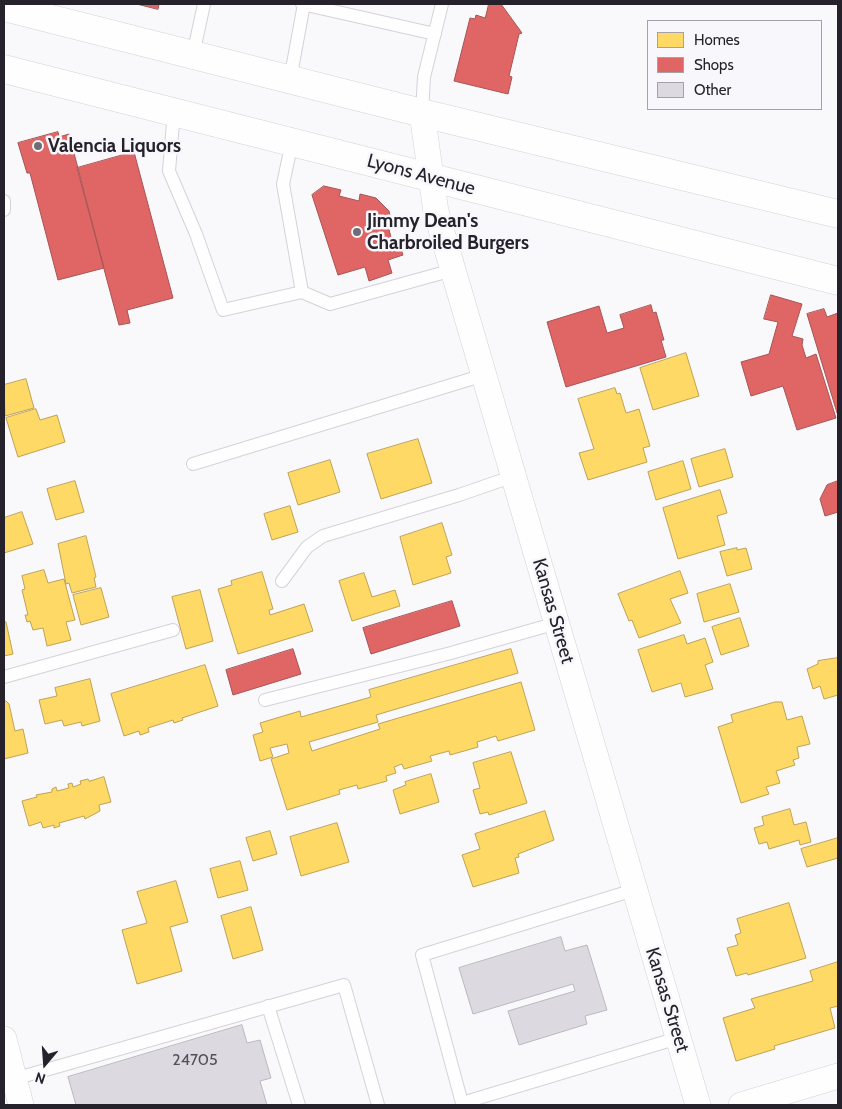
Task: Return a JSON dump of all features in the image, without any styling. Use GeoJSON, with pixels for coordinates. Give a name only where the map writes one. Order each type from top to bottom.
{"type":"FeatureCollection","features":[{"type":"Feature","properties":{"kind":"main road"},"geometry":{"type":"LineString","coordinates":[[4,7],[34,9],[193,55],[290,80],[838,214]]}},
{"type":"Feature","properties":{"kind":"main road","name":"Lyons Avenue"},"geometry":{"type":"LineString","coordinates":[[4,69],[838,281]]}},
{"type":"Feature","properties":{"kind":"street","name":"Kansas Street"},"geometry":{"type":"LineString","coordinates":[[422,113],[436,212],[698,1105]]}},
{"type":"Feature","properties":{"kind":"street"},"geometry":{"type":"LineString","coordinates":[[4,1039],[21,1105]]}},
{"type":"Feature","properties":{"kind":"street"},"geometry":{"type":"LineString","coordinates":[[741,1105],[838,1076]]}},
{"type":"Feature","properties":{"kind":"lane"},"geometry":{"type":"LineString","coordinates":[[193,55],[204,4]]}},
{"type":"Feature","properties":{"kind":"lane"},"geometry":{"type":"LineString","coordinates":[[290,80],[304,4],[435,34]]}},
{"type":"Feature","properties":{"kind":"lane"},"geometry":{"type":"LineString","coordinates":[[422,113],[424,77],[442,4]]}},
{"type":"Feature","properties":{"kind":"lane"},"geometry":{"type":"LineString","coordinates":[[174,112],[169,171],[196,234],[224,310],[302,292],[330,304],[453,270]]}},
{"type":"Feature","properties":{"kind":"lane"},"geometry":{"type":"LineString","coordinates":[[292,142],[283,184],[302,292]]}},
{"type":"Feature","properties":{"kind":"lane"},"geometry":{"type":"LineString","coordinates":[[4,201],[4,210]]}},
{"type":"Feature","properties":{"kind":"lane"},"geometry":{"type":"LineString","coordinates":[[193,464],[484,375]]}},
{"type":"Feature","properties":{"kind":"lane"},"geometry":{"type":"LineString","coordinates":[[282,581],[307,547],[323,536],[459,495],[514,476]]}},
{"type":"Feature","properties":{"kind":"lane"},"geometry":{"type":"LineString","coordinates":[[265,700],[450,653],[558,623]]}},
{"type":"Feature","properties":{"kind":"lane"},"geometry":{"type":"LineString","coordinates":[[4,677],[173,630]]}},
{"type":"Feature","properties":{"kind":"lane"},"geometry":{"type":"LineString","coordinates":[[634,890],[422,955],[462,1104],[678,1038]]}},
{"type":"Feature","properties":{"kind":"lane"},"geometry":{"type":"LineString","coordinates":[[14,1079],[344,984],[378,1105]]}},
{"type":"Feature","properties":{"kind":"lane"},"geometry":{"type":"LineString","coordinates":[[268,1006],[299,1105]]}},
{"type":"Feature","properties":{"kind":"building: Homes"},"geometry":{"type":"Polygon","coordinates":[[[686,353],[699,396],[653,410],[640,368],[686,353]]]}},
{"type":"Feature","properties":{"kind":"building: Homes"},"geometry":{"type":"Polygon","coordinates":[[[26,379],[34,408],[5,416],[4,385],[26,379]]]}},
{"type":"Feature","properties":{"kind":"building: Homes"},"geometry":{"type":"Polygon","coordinates":[[[615,388],[617,394],[620,393],[626,413],[639,409],[650,446],[643,448],[647,462],[588,480],[579,453],[594,449],[578,399],[615,388]]]}},
{"type":"Feature","properties":{"kind":"building: Homes"},"geometry":{"type":"Polygon","coordinates":[[[36,409],[40,420],[57,415],[65,442],[18,457],[6,418],[36,409]]]}},
{"type":"Feature","properties":{"kind":"building: Homes"},"geometry":{"type":"Polygon","coordinates":[[[418,439],[432,483],[381,499],[367,454],[418,439]]]}},
{"type":"Feature","properties":{"kind":"building: Homes"},"geometry":{"type":"Polygon","coordinates":[[[725,449],[733,477],[699,487],[691,459],[725,449]]]}},
{"type":"Feature","properties":{"kind":"building: Homes"},"geometry":{"type":"Polygon","coordinates":[[[330,460],[340,492],[298,505],[288,473],[330,460]]]}},
{"type":"Feature","properties":{"kind":"building: Homes"},"geometry":{"type":"Polygon","coordinates":[[[683,461],[691,489],[656,500],[648,472],[683,461]]]}},
{"type":"Feature","properties":{"kind":"building: Homes"},"geometry":{"type":"Polygon","coordinates":[[[75,481],[84,512],[56,520],[47,489],[75,481]]]}},
{"type":"Feature","properties":{"kind":"building: Homes"},"geometry":{"type":"Polygon","coordinates":[[[720,490],[727,513],[717,516],[725,545],[678,559],[663,508],[720,490]]]}},
{"type":"Feature","properties":{"kind":"building: Homes"},"geometry":{"type":"Polygon","coordinates":[[[290,506],[298,532],[272,540],[264,514],[290,506]]]}},
{"type":"Feature","properties":{"kind":"building: Homes"},"geometry":{"type":"Polygon","coordinates":[[[22,512],[33,544],[4,553],[4,518],[22,512]]]}},
{"type":"Feature","properties":{"kind":"building: Homes"},"geometry":{"type":"Polygon","coordinates":[[[442,523],[452,555],[446,557],[451,573],[413,585],[400,537],[442,523]]]}},
{"type":"Feature","properties":{"kind":"building: Homes"},"geometry":{"type":"Polygon","coordinates":[[[86,536],[96,577],[94,578],[96,587],[72,593],[69,583],[66,584],[58,544],[86,536]]]}},
{"type":"Feature","properties":{"kind":"building: Homes"},"geometry":{"type":"Polygon","coordinates":[[[737,548],[737,550],[746,548],[752,569],[727,576],[720,552],[737,548]]]}},
{"type":"Feature","properties":{"kind":"building: Homes"},"geometry":{"type":"Polygon","coordinates":[[[44,570],[48,583],[64,579],[75,620],[66,622],[71,640],[47,646],[43,628],[33,630],[30,621],[27,622],[25,615],[28,615],[22,590],[25,589],[22,576],[44,570]]]}},
{"type":"Feature","properties":{"kind":"building: Homes"},"geometry":{"type":"Polygon","coordinates":[[[680,571],[688,593],[670,599],[681,623],[639,638],[632,620],[629,621],[618,594],[680,571]]]}},
{"type":"Feature","properties":{"kind":"building: Homes"},"geometry":{"type":"Polygon","coordinates":[[[262,572],[273,609],[269,610],[270,615],[304,604],[313,631],[238,654],[218,589],[232,585],[231,581],[262,572]]]}},
{"type":"Feature","properties":{"kind":"building: Homes"},"geometry":{"type":"Polygon","coordinates":[[[364,573],[372,597],[395,590],[400,606],[352,621],[339,581],[364,573]]]}},
{"type":"Feature","properties":{"kind":"building: Homes"},"geometry":{"type":"Polygon","coordinates":[[[730,584],[739,612],[704,622],[697,594],[730,584]]]}},
{"type":"Feature","properties":{"kind":"building: Homes"},"geometry":{"type":"Polygon","coordinates":[[[101,588],[109,617],[81,625],[73,595],[101,588]]]}},
{"type":"Feature","properties":{"kind":"building: Homes"},"geometry":{"type":"Polygon","coordinates":[[[200,590],[213,641],[186,649],[172,597],[200,590]]]}},
{"type":"Feature","properties":{"kind":"building: Homes"},"geometry":{"type":"Polygon","coordinates":[[[740,618],[749,646],[721,655],[712,627],[740,618]]]}},
{"type":"Feature","properties":{"kind":"building: Homes"},"geometry":{"type":"Polygon","coordinates":[[[6,622],[13,654],[4,656],[4,623],[6,622]]]}},
{"type":"Feature","properties":{"kind":"building: Homes"},"geometry":{"type":"Polygon","coordinates":[[[684,635],[687,644],[705,638],[713,662],[705,665],[713,689],[685,697],[681,683],[652,692],[638,650],[684,635]]]}},
{"type":"Feature","properties":{"kind":"building: Homes"},"geometry":{"type":"Polygon","coordinates":[[[511,649],[518,673],[376,715],[378,722],[309,742],[312,751],[380,729],[378,724],[521,682],[535,730],[498,741],[496,736],[477,742],[478,747],[450,755],[449,751],[430,756],[432,761],[404,769],[402,764],[394,767],[396,773],[386,776],[387,781],[358,789],[357,785],[339,790],[340,794],[287,810],[271,759],[289,753],[287,744],[270,748],[273,757],[260,761],[253,735],[263,732],[260,723],[300,711],[301,717],[371,697],[369,690],[511,649]]]}},
{"type":"Feature","properties":{"kind":"building: Homes"},"geometry":{"type":"Polygon","coordinates":[[[838,658],[838,695],[824,699],[820,686],[813,689],[807,669],[818,664],[818,661],[838,658]]]}},
{"type":"Feature","properties":{"kind":"building: Homes"},"geometry":{"type":"Polygon","coordinates":[[[205,665],[218,706],[182,718],[183,720],[174,723],[173,720],[148,728],[149,732],[140,735],[139,731],[124,736],[111,694],[205,665]]]}},
{"type":"Feature","properties":{"kind":"building: Homes"},"geometry":{"type":"Polygon","coordinates":[[[90,679],[100,721],[82,726],[81,722],[64,726],[62,720],[45,724],[39,700],[57,696],[55,688],[90,679]]]}},
{"type":"Feature","properties":{"kind":"building: Homes"},"geometry":{"type":"Polygon","coordinates":[[[6,701],[9,704],[15,731],[23,729],[28,753],[4,759],[4,702],[6,701]]]}},
{"type":"Feature","properties":{"kind":"building: Homes"},"geometry":{"type":"Polygon","coordinates":[[[775,702],[782,702],[787,720],[802,716],[810,744],[797,747],[799,758],[793,760],[795,765],[776,771],[780,783],[766,787],[769,794],[741,803],[718,727],[733,722],[731,715],[775,702]]]}},
{"type":"Feature","properties":{"kind":"building: Homes"},"geometry":{"type":"Polygon","coordinates":[[[511,752],[527,803],[489,815],[488,812],[480,814],[473,790],[480,788],[473,763],[511,752]]]}},
{"type":"Feature","properties":{"kind":"building: Homes"},"geometry":{"type":"Polygon","coordinates":[[[431,774],[439,802],[400,814],[393,790],[406,785],[405,782],[431,774]]]}},
{"type":"Feature","properties":{"kind":"building: Homes"},"geometry":{"type":"Polygon","coordinates":[[[104,777],[111,802],[99,805],[100,811],[85,819],[84,816],[59,823],[60,826],[54,828],[54,825],[43,828],[41,822],[29,826],[22,801],[37,797],[36,795],[52,792],[52,789],[56,787],[57,791],[69,788],[68,784],[72,783],[73,787],[81,784],[80,781],[104,777]]]}},
{"type":"Feature","properties":{"kind":"building: Homes"},"geometry":{"type":"Polygon","coordinates":[[[790,809],[794,825],[806,822],[811,842],[800,845],[799,840],[769,849],[767,842],[759,844],[754,828],[764,825],[762,817],[790,809]]]}},
{"type":"Feature","properties":{"kind":"building: Homes"},"geometry":{"type":"Polygon","coordinates":[[[545,811],[554,840],[518,854],[519,857],[515,858],[519,873],[473,887],[462,855],[480,849],[475,834],[545,811]]]}},
{"type":"Feature","properties":{"kind":"building: Homes"},"geometry":{"type":"Polygon","coordinates":[[[337,823],[349,862],[301,876],[290,837],[337,823]]]}},
{"type":"Feature","properties":{"kind":"building: Homes"},"geometry":{"type":"Polygon","coordinates":[[[270,831],[277,854],[253,861],[246,838],[270,831]]]}},
{"type":"Feature","properties":{"kind":"building: Homes"},"geometry":{"type":"Polygon","coordinates":[[[838,838],[838,858],[807,867],[801,849],[838,838]]]}},
{"type":"Feature","properties":{"kind":"building: Homes"},"geometry":{"type":"Polygon","coordinates":[[[240,861],[248,890],[218,898],[210,869],[240,861]]]}},
{"type":"Feature","properties":{"kind":"building: Homes"},"geometry":{"type":"Polygon","coordinates":[[[176,881],[188,922],[170,927],[182,971],[137,984],[122,930],[147,923],[137,892],[176,881]]]}},
{"type":"Feature","properties":{"kind":"building: Homes"},"geometry":{"type":"Polygon","coordinates":[[[789,903],[806,958],[748,975],[747,973],[736,976],[727,948],[738,945],[735,935],[741,933],[737,919],[789,903]]]}},
{"type":"Feature","properties":{"kind":"building: Homes"},"geometry":{"type":"Polygon","coordinates":[[[251,907],[263,950],[233,959],[221,916],[251,907]]]}},
{"type":"Feature","properties":{"kind":"building: Homes"},"geometry":{"type":"Polygon","coordinates":[[[838,962],[838,1006],[830,1008],[835,1028],[774,1046],[775,1049],[736,1061],[723,1018],[755,1008],[751,999],[813,981],[810,971],[838,962]]]}},
{"type":"Feature","properties":{"kind":"building: Shops"},"geometry":{"type":"Polygon","coordinates":[[[137,4],[159,4],[158,9],[137,4]]]}},
{"type":"Feature","properties":{"kind":"building: Shops"},"geometry":{"type":"Polygon","coordinates":[[[489,4],[501,4],[522,33],[519,34],[509,76],[512,77],[508,94],[454,81],[470,18],[475,19],[476,15],[485,18],[489,4]]]}},
{"type":"Feature","properties":{"kind":"building: Shops"},"geometry":{"type":"Polygon","coordinates":[[[58,132],[59,137],[69,134],[104,268],[58,280],[30,173],[27,173],[18,143],[58,132]]]}},
{"type":"Feature","properties":{"kind":"building: Shops"},"geometry":{"type":"Polygon","coordinates":[[[134,152],[173,298],[127,310],[130,323],[119,325],[77,168],[134,152]]]}},
{"type":"Feature","properties":{"kind":"building: Shops"},"geometry":{"type":"Polygon","coordinates":[[[324,186],[341,190],[339,196],[359,201],[360,194],[376,198],[389,211],[391,221],[387,222],[392,241],[398,239],[403,255],[388,260],[392,273],[369,281],[365,267],[338,275],[312,195],[324,186]]]}},
{"type":"Feature","properties":{"kind":"building: Shops"},"geometry":{"type":"Polygon","coordinates":[[[771,295],[802,304],[792,336],[803,339],[802,345],[806,358],[816,354],[836,418],[797,430],[783,386],[751,396],[741,362],[769,354],[778,322],[764,319],[771,295]]]}},
{"type":"Feature","properties":{"kind":"building: Shops"},"geometry":{"type":"Polygon","coordinates":[[[651,305],[653,313],[656,312],[664,340],[661,340],[666,357],[566,387],[547,322],[599,306],[607,333],[624,328],[620,315],[651,305]]]}},
{"type":"Feature","properties":{"kind":"building: Shops"},"geometry":{"type":"Polygon","coordinates":[[[824,309],[827,317],[838,313],[838,416],[807,314],[824,309]]]}},
{"type":"Feature","properties":{"kind":"building: Shops"},"geometry":{"type":"Polygon","coordinates":[[[838,481],[838,512],[825,516],[820,499],[827,485],[838,481]]]}},
{"type":"Feature","properties":{"kind":"building: Shops"},"geometry":{"type":"Polygon","coordinates":[[[452,601],[460,626],[371,654],[363,628],[452,601]]]}},
{"type":"Feature","properties":{"kind":"building: Shops"},"geometry":{"type":"Polygon","coordinates":[[[293,649],[301,674],[233,695],[226,670],[293,649]]]}},
{"type":"Feature","properties":{"kind":"building: Other"},"geometry":{"type":"Polygon","coordinates":[[[561,937],[565,951],[587,945],[607,1010],[585,1016],[587,1024],[519,1045],[508,1011],[575,991],[573,984],[473,1014],[459,968],[561,937]]]}},
{"type":"Feature","properties":{"kind":"building: Other"},"geometry":{"type":"Polygon","coordinates":[[[242,1025],[247,1043],[260,1040],[271,1078],[260,1081],[267,1105],[76,1105],[68,1077],[242,1025]]]}},
{"type":"Feature","properties":{"kind":"place","name":"Valencia Liquors"},"geometry":{"type":"Point","coordinates":[38,146]}},
{"type":"Feature","properties":{"kind":"place","name":"Jimmy Dean's Charbroiled Burgers"},"geometry":{"type":"Point","coordinates":[357,232]}}]}
